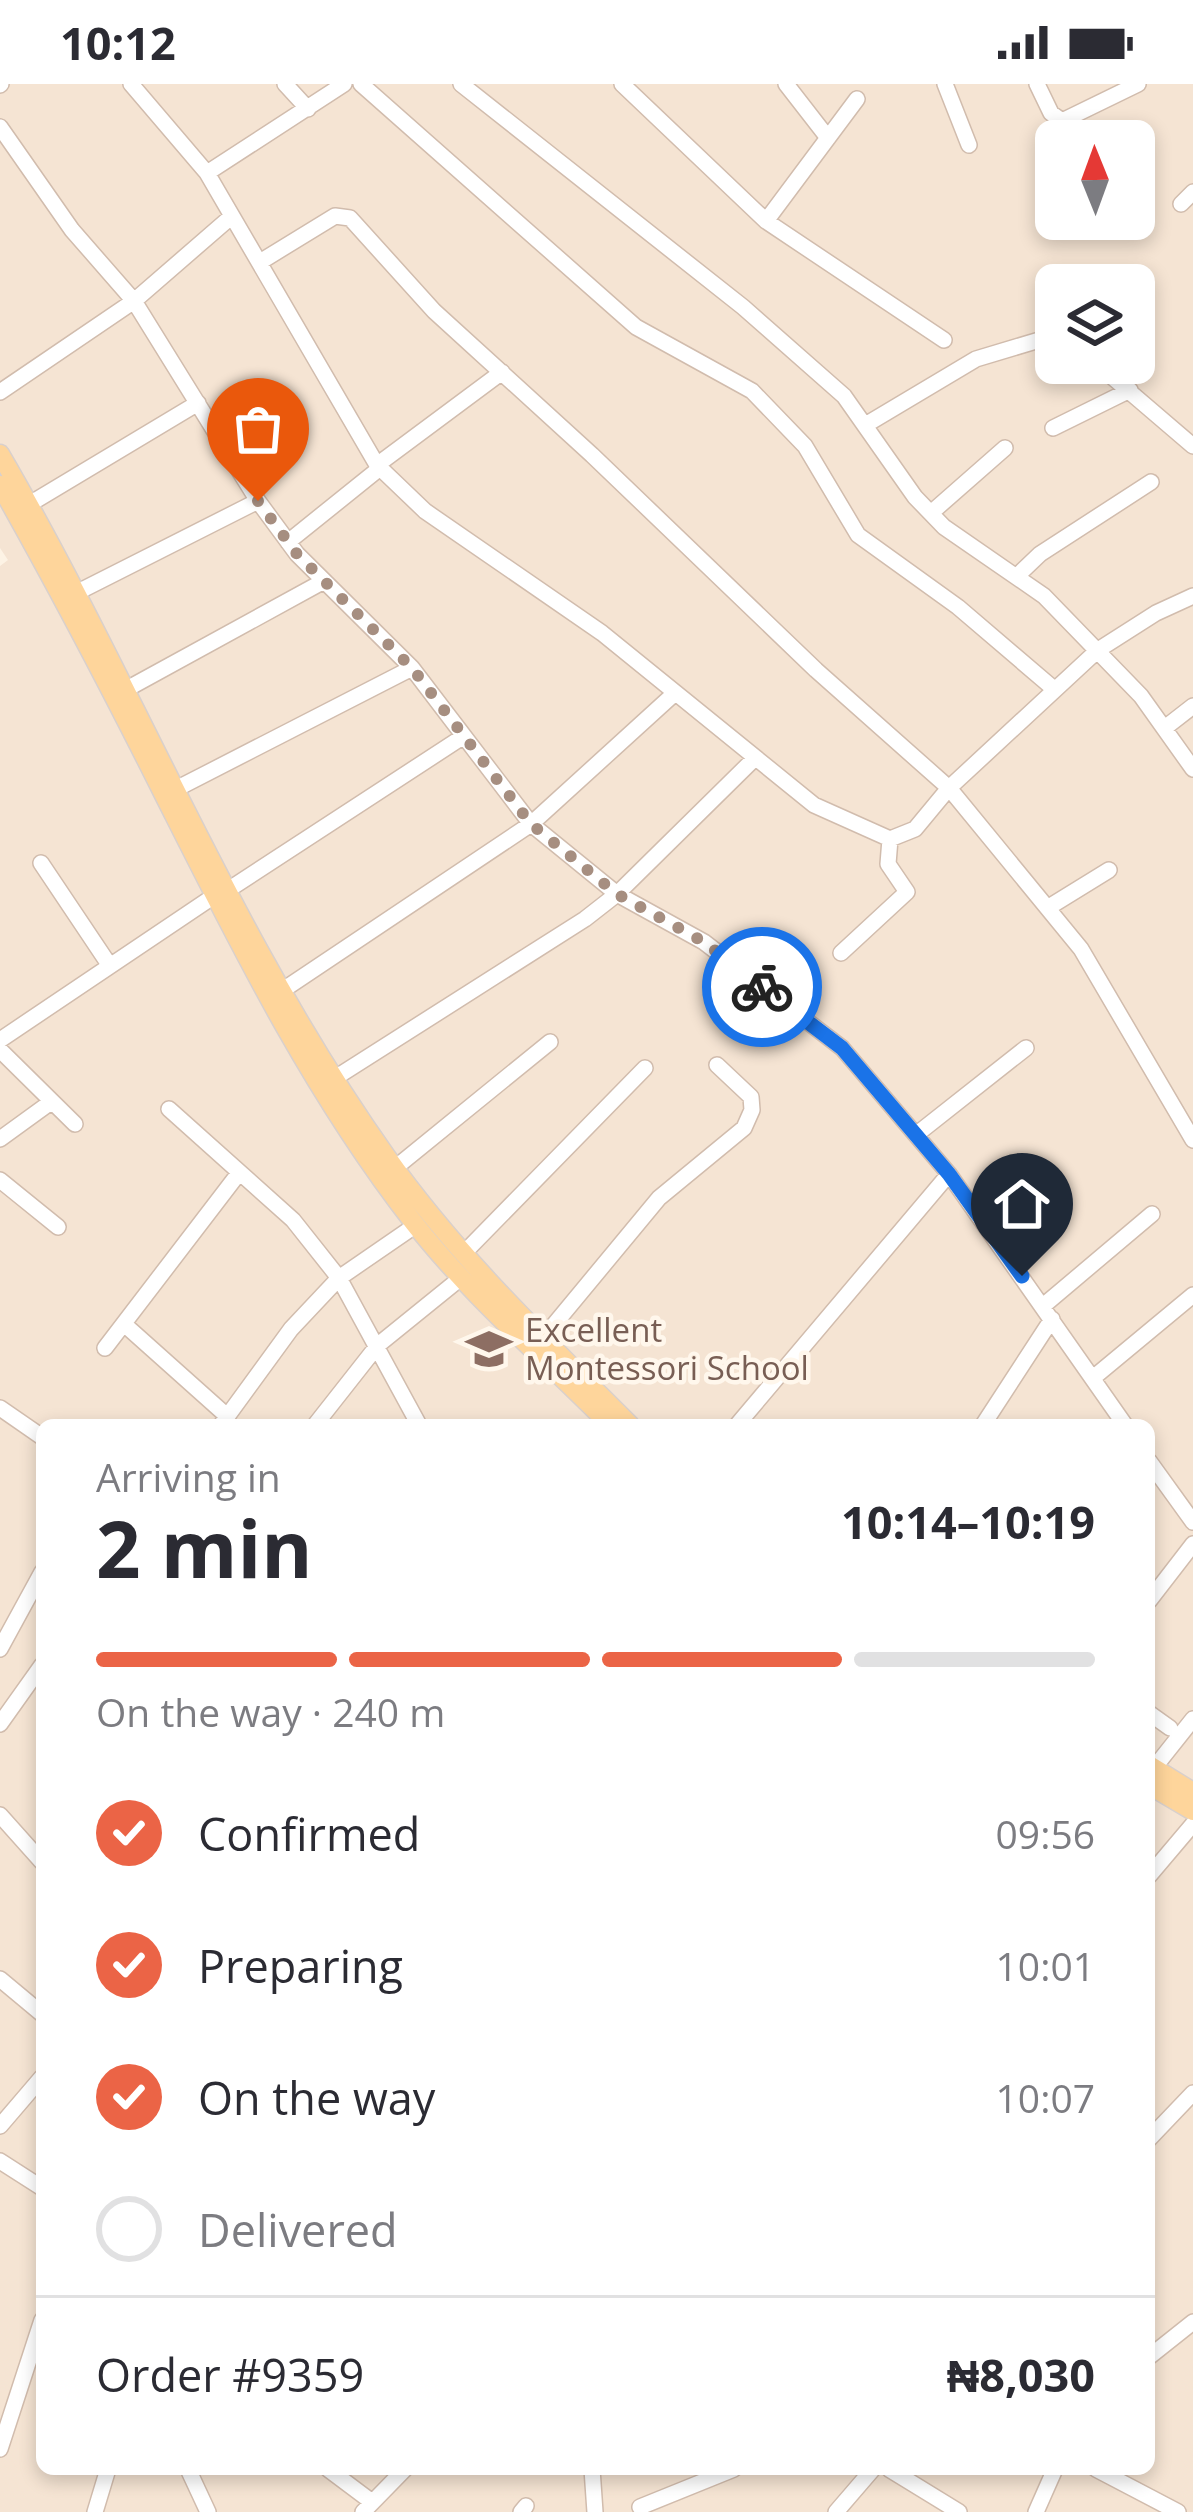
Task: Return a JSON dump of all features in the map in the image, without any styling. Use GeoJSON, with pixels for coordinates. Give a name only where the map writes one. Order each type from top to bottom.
{"type":"FeatureCollection","features":[{"type":"Feature","properties":{"kind":"main road"},"geometry":{"type":"LineString","coordinates":[[0,454],[176,789],[221,893],[335,1078],[395,1168],[463,1254],[624,1419]]}},
{"type":"Feature","properties":{"kind":"main road"},"geometry":{"type":"LineString","coordinates":[[0,485],[324,1090],[416,1225],[604,1419]]}},
{"type":"Feature","properties":{"kind":"main road"},"geometry":{"type":"LineString","coordinates":[[1155,1775],[1193,1792]]}},
{"type":"Feature","properties":{"kind":"main road"},"geometry":{"type":"LineString","coordinates":[[1155,1777],[1193,1810]]}},
{"type":"Feature","properties":{"kind":"street"},"geometry":{"type":"LineString","coordinates":[[131,84],[207,173],[379,466],[425,511],[602,633],[814,805],[890,838],[915,829],[949,788],[1098,650],[1193,596]]}},
{"type":"Feature","properties":{"kind":"street"},"geometry":{"type":"LineString","coordinates":[[285,84],[308,109]]}},
{"type":"Feature","properties":{"kind":"street"},"geometry":{"type":"LineString","coordinates":[[207,173],[344,84]]}},
{"type":"Feature","properties":{"kind":"street"},"geometry":{"type":"LineString","coordinates":[[361,84],[636,327],[752,391],[805,446],[858,535],[973,619],[1054,689]]}},
{"type":"Feature","properties":{"kind":"street"},"geometry":{"type":"LineString","coordinates":[[461,84],[775,334],[844,396],[915,497],[976,550],[1018,575],[1098,650],[1166,727],[1193,769]]}},
{"type":"Feature","properties":{"kind":"street"},"geometry":{"type":"LineString","coordinates":[[622,84],[766,221],[944,340]]}},
{"type":"Feature","properties":{"kind":"street"},"geometry":{"type":"LineString","coordinates":[[786,84],[828,138]]}},
{"type":"Feature","properties":{"kind":"street"},"geometry":{"type":"LineString","coordinates":[[945,84],[970,146]]}},
{"type":"Feature","properties":{"kind":"street"},"geometry":{"type":"LineString","coordinates":[[1036,84],[1052,113],[1063,122],[1138,84]]}},
{"type":"Feature","properties":{"kind":"street"},"geometry":{"type":"LineString","coordinates":[[766,221],[857,99]]}},
{"type":"Feature","properties":{"kind":"street"},"geometry":{"type":"LineString","coordinates":[[0,127],[72,230],[134,301],[288,542],[412,668],[531,824],[617,894],[704,942],[842,1048],[949,1174],[1121,1419]]}},
{"type":"Feature","properties":{"kind":"street"},"geometry":{"type":"LineString","coordinates":[[260,262],[344,214],[434,311],[816,670],[949,788],[1081,949],[1193,1140]]}},
{"type":"Feature","properties":{"kind":"street"},"geometry":{"type":"LineString","coordinates":[[0,392],[134,301],[232,215]]}},
{"type":"Feature","properties":{"kind":"street"},"geometry":{"type":"LineString","coordinates":[[867,424],[976,359],[1035,341]]}},
{"type":"Feature","properties":{"kind":"street"},"geometry":{"type":"LineString","coordinates":[[288,542],[502,372]]}},
{"type":"Feature","properties":{"kind":"street"},"geometry":{"type":"LineString","coordinates":[[1122,384],[1193,446]]}},
{"type":"Feature","properties":{"kind":"street"},"geometry":{"type":"LineString","coordinates":[[1053,428],[1130,390]]}},
{"type":"Feature","properties":{"kind":"street"},"geometry":{"type":"LineString","coordinates":[[28,505],[198,403]]}},
{"type":"Feature","properties":{"kind":"street"},"geometry":{"type":"LineString","coordinates":[[931,513],[1005,448]]}},
{"type":"Feature","properties":{"kind":"street"},"geometry":{"type":"LineString","coordinates":[[1018,575],[1040,554],[1151,482]]}},
{"type":"Feature","properties":{"kind":"street"},"geometry":{"type":"LineString","coordinates":[[76,593],[258,501]]}},
{"type":"Feature","properties":{"kind":"street"},"geometry":{"type":"LineString","coordinates":[[125,690],[324,580]]}},
{"type":"Feature","properties":{"kind":"street"},"geometry":{"type":"LineString","coordinates":[[176,789],[412,668]]}},
{"type":"Feature","properties":{"kind":"street"},"geometry":{"type":"LineString","coordinates":[[283,990],[531,824],[675,693]]}},
{"type":"Feature","properties":{"kind":"street"},"geometry":{"type":"LineString","coordinates":[[1166,727],[1193,706]]}},
{"type":"Feature","properties":{"kind":"street"},"geometry":{"type":"LineString","coordinates":[[0,1040],[464,736]]}},
{"type":"Feature","properties":{"kind":"street"},"geometry":{"type":"LineString","coordinates":[[335,1078],[585,919],[617,894],[754,759]]}},
{"type":"Feature","properties":{"kind":"street"},"geometry":{"type":"LineString","coordinates":[[842,953],[907,892],[890,872],[890,838]]}},
{"type":"Feature","properties":{"kind":"street"},"geometry":{"type":"LineString","coordinates":[[41,863],[110,966]]}},
{"type":"Feature","properties":{"kind":"street"},"geometry":{"type":"LineString","coordinates":[[1049,907],[1108,871]]}},
{"type":"Feature","properties":{"kind":"street"},"geometry":{"type":"LineString","coordinates":[[395,1168],[550,1042]]}},
{"type":"Feature","properties":{"kind":"street"},"geometry":{"type":"LineString","coordinates":[[917,1134],[1026,1048]]}},
{"type":"Feature","properties":{"kind":"street"},"geometry":{"type":"LineString","coordinates":[[0,1049],[75,1124]]}},
{"type":"Feature","properties":{"kind":"street"},"geometry":{"type":"LineString","coordinates":[[543,1338],[659,1198],[744,1128],[752,1109],[751,1097],[717,1065]]}},
{"type":"Feature","properties":{"kind":"street"},"geometry":{"type":"LineString","coordinates":[[463,1254],[645,1068]]}},
{"type":"Feature","properties":{"kind":"street"},"geometry":{"type":"LineString","coordinates":[[0,1138],[51,1102]]}},
{"type":"Feature","properties":{"kind":"street"},"geometry":{"type":"LineString","coordinates":[[169,1109],[293,1220],[339,1278],[415,1419]]}},
{"type":"Feature","properties":{"kind":"street"},"geometry":{"type":"LineString","coordinates":[[105,1348],[239,1173]]}},
{"type":"Feature","properties":{"kind":"street"},"geometry":{"type":"LineString","coordinates":[[742,1419],[949,1174]]}},
{"type":"Feature","properties":{"kind":"street"},"geometry":{"type":"LineString","coordinates":[[0,1180],[58,1227]]}},
{"type":"Feature","properties":{"kind":"street"},"geometry":{"type":"LineString","coordinates":[[986,1419],[1048,1312],[1152,1214]]}},
{"type":"Feature","properties":{"kind":"street"},"geometry":{"type":"LineString","coordinates":[[225,1419],[291,1329],[339,1278],[416,1225]]}},
{"type":"Feature","properties":{"kind":"street"},"geometry":{"type":"LineString","coordinates":[[321,1419],[378,1345],[462,1277]]}},
{"type":"Feature","properties":{"kind":"street"},"geometry":{"type":"LineString","coordinates":[[1093,1378],[1193,1294]]}},
{"type":"Feature","properties":{"kind":"street"},"geometry":{"type":"LineString","coordinates":[[124,1324],[222,1419]]}},
{"type":"Feature","properties":{"kind":"street"},"geometry":{"type":"LineString","coordinates":[[0,1410],[36,1433]]}},
{"type":"Feature","properties":{"kind":"street"},"geometry":{"type":"LineString","coordinates":[[1155,1468],[1193,1522]]}},
{"type":"Feature","properties":{"kind":"street"},"geometry":{"type":"LineString","coordinates":[[1155,1593],[1193,1544]]}},
{"type":"Feature","properties":{"kind":"street"},"geometry":{"type":"LineString","coordinates":[[0,1649],[36,1583]]}},
{"type":"Feature","properties":{"kind":"street"},"geometry":{"type":"LineString","coordinates":[[0,1724],[36,1673]]}},
{"type":"Feature","properties":{"kind":"street"},"geometry":{"type":"LineString","coordinates":[[1155,1717],[1170,1728]]}},
{"type":"Feature","properties":{"kind":"street"},"geometry":{"type":"LineString","coordinates":[[1155,1767],[1193,1719]]}},
{"type":"Feature","properties":{"kind":"street"},"geometry":{"type":"LineString","coordinates":[[0,1815],[36,1855]]}},
{"type":"Feature","properties":{"kind":"street"},"geometry":{"type":"LineString","coordinates":[[1155,1869],[1193,1824]]}},
{"type":"Feature","properties":{"kind":"street"},"geometry":{"type":"LineString","coordinates":[[0,1979],[36,2009]]}},
{"type":"Feature","properties":{"kind":"street"},"geometry":{"type":"LineString","coordinates":[[0,2126],[36,2084]]}},
{"type":"Feature","properties":{"kind":"street"},"geometry":{"type":"LineString","coordinates":[[1155,2133],[1193,2093]]}},
{"type":"Feature","properties":{"kind":"street"},"geometry":{"type":"LineString","coordinates":[[0,2162],[36,2184]]}},
{"type":"Feature","properties":{"kind":"street"},"geometry":{"type":"LineString","coordinates":[[1155,2352],[1193,2322]]}},
{"type":"Feature","properties":{"kind":"street"},"geometry":{"type":"LineString","coordinates":[[0,2449],[36,2338]]}},
{"type":"Feature","properties":{"kind":"street"},"geometry":{"type":"LineString","coordinates":[[95,2512],[106,2475]]}},
{"type":"Feature","properties":{"kind":"street"},"geometry":{"type":"LineString","coordinates":[[191,2475],[208,2512]]}},
{"type":"Feature","properties":{"kind":"street"},"geometry":{"type":"LineString","coordinates":[[334,2475],[368,2507],[399,2475]]}},
{"type":"Feature","properties":{"kind":"street"},"geometry":{"type":"LineString","coordinates":[[593,2475],[596,2512]]}},
{"type":"Feature","properties":{"kind":"street"},"geometry":{"type":"LineString","coordinates":[[640,2507],[719,2475]]}},
{"type":"Feature","properties":{"kind":"street"},"geometry":{"type":"LineString","coordinates":[[836,2512],[868,2475]]}},
{"type":"Feature","properties":{"kind":"street"},"geometry":{"type":"LineString","coordinates":[[899,2475],[959,2512]]}},
{"type":"Feature","properties":{"kind":"street"},"geometry":{"type":"LineString","coordinates":[[1036,2512],[1052,2475]]}},
{"type":"Feature","properties":{"kind":"street"},"geometry":{"type":"LineString","coordinates":[[1107,2475],[1178,2512]]}},
{"type":"Feature","properties":{"kind":"shaded area"},"geometry":{"type":"Polygon","coordinates":[[[0,84],[1193,84],[1193,2512],[0,2512],[0,566],[8,560],[0,548],[0,84]]]}},
{"type":"Feature","properties":{"kind":"way so far"},"geometry":{"type":"LineString","coordinates":[[258,501],[297,554],[412,668],[531,824],[617,894],[704,942],[762,987]]}},
{"type":"Feature","properties":{"kind":"place","name":"Excellent Montessori School"},"geometry":{"type":"Point","coordinates":[489,1349]}},
{"type":"Feature","properties":{"kind":"route"},"geometry":{"type":"LineString","coordinates":[[762,987],[842,1048],[949,1174],[1022,1276]]}}]}
